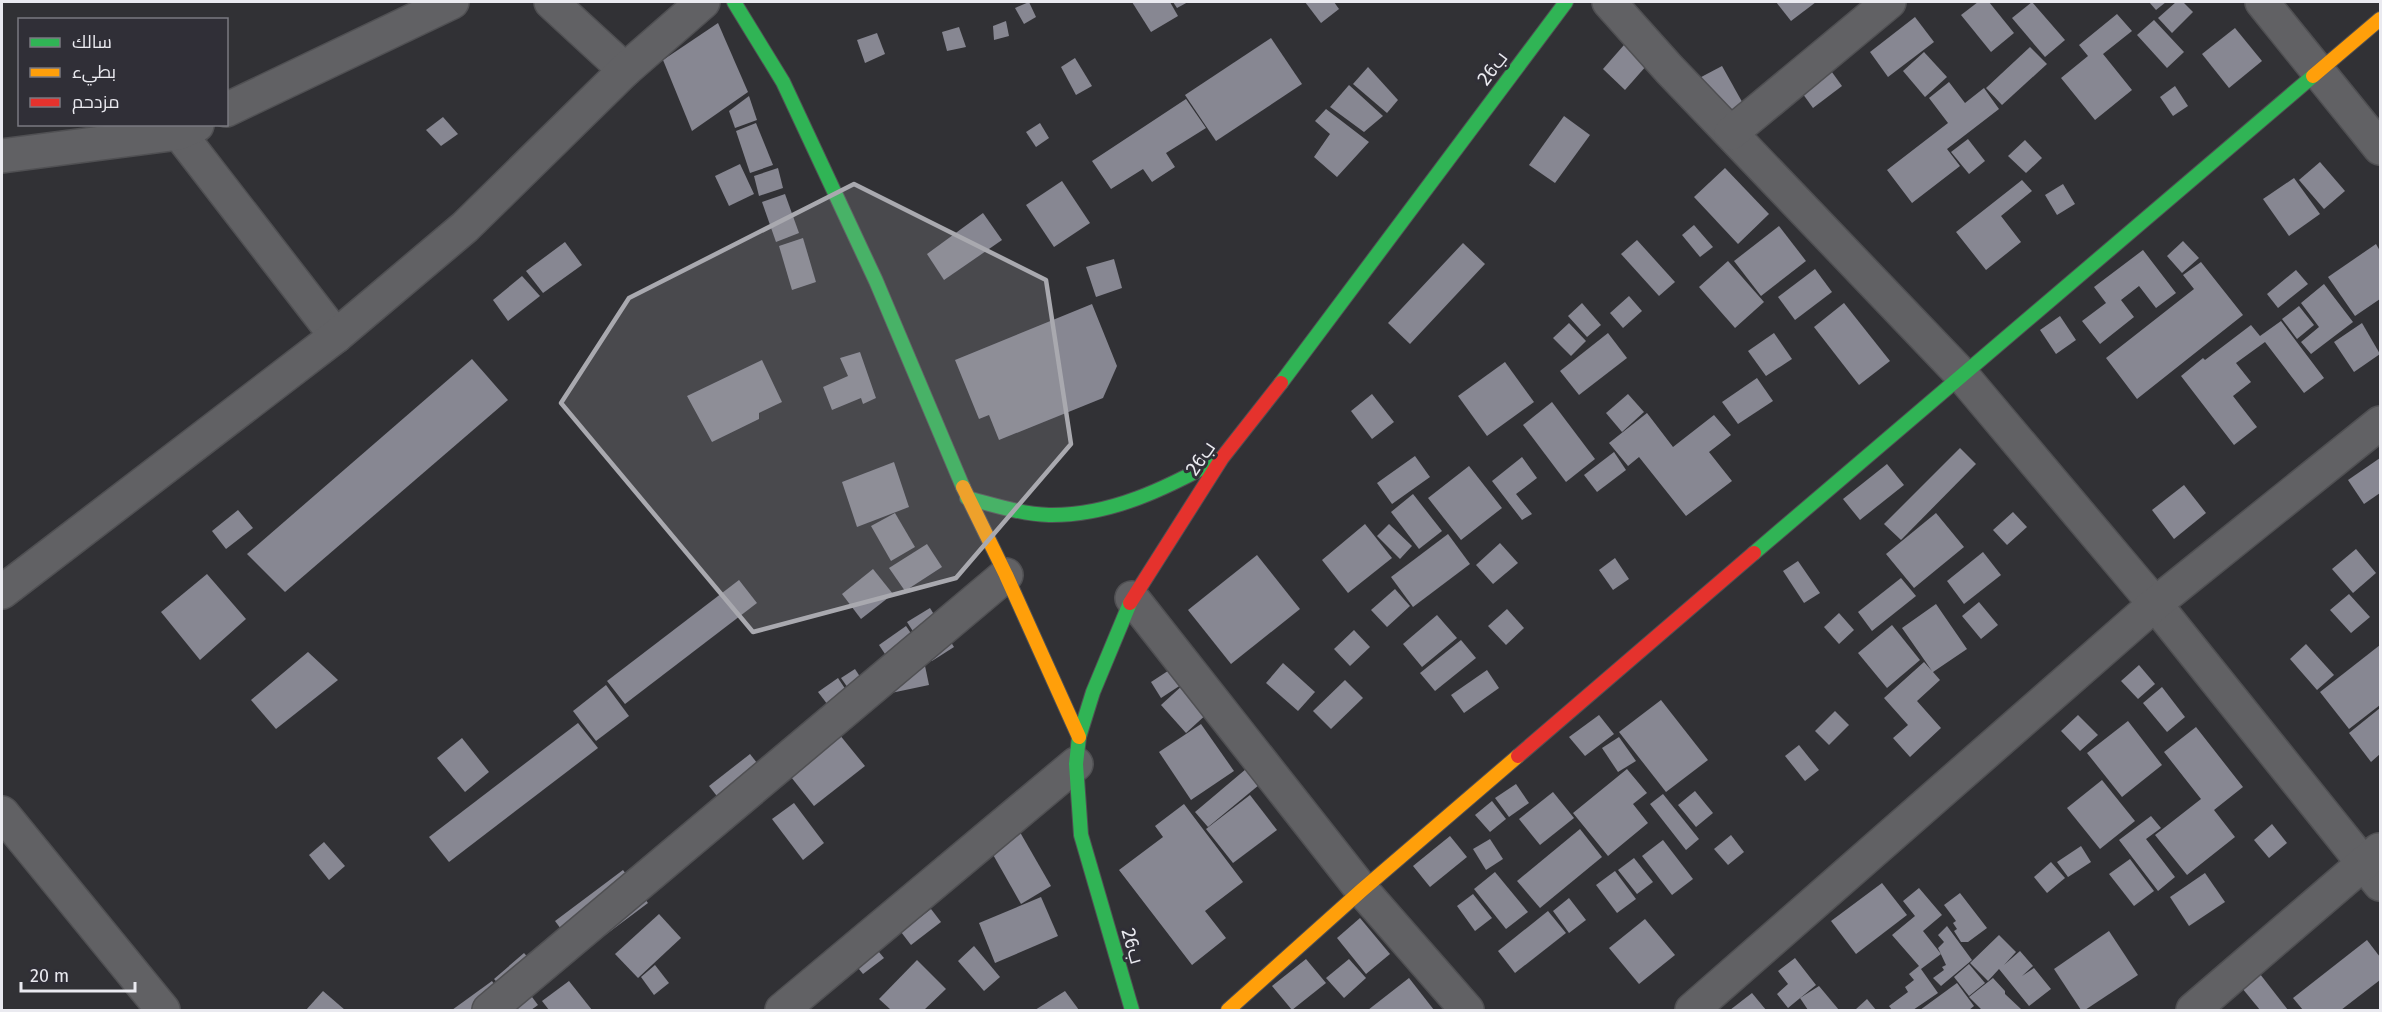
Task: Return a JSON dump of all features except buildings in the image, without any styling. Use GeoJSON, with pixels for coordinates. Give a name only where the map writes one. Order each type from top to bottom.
{"type":"FeatureCollection","features":[{"type":"Feature","properties":{"kind":"main road"},"geometry":{"type":"LineString","coordinates":[[734,2],[783,82],[876,281],[967,498],[1006,574],[1077,751]]}},
{"type":"Feature","properties":{"kind":"main road","name":"26ب"},"geometry":{"type":"LineString","coordinates":[[1132,1011],[1081,835],[1077,751],[1093,692],[1132,598],[1222,458],[1293,368],[1566,2]]}},
{"type":"Feature","properties":{"kind":"main road"},"geometry":{"type":"LineString","coordinates":[[1228,1011],[1362,890],[1961,374],[2380,19]]}},
{"type":"Feature","properties":{"kind":"main road"},"geometry":{"type":"LineString","coordinates":[[967,498],[1010,509],[1048,515],[1083,513],[1138,499],[1222,458]]}},
{"type":"Feature","properties":{"kind":"street"},"geometry":{"type":"LineString","coordinates":[[228,109],[452,2]]}},
{"type":"Feature","properties":{"kind":"street"},"geometry":{"type":"LineString","coordinates":[[551,2],[625,70]]}},
{"type":"Feature","properties":{"kind":"street"},"geometry":{"type":"LineString","coordinates":[[2,592],[336,336],[465,227],[625,70],[703,2]]}},
{"type":"Feature","properties":{"kind":"street"},"geometry":{"type":"LineString","coordinates":[[1609,2],[1669,69],[1961,374],[2375,866],[2193,1011]]}},
{"type":"Feature","properties":{"kind":"street"},"geometry":{"type":"LineString","coordinates":[[1731,133],[1889,2]]}},
{"type":"Feature","properties":{"kind":"street"},"geometry":{"type":"LineString","coordinates":[[2262,2],[2380,148]]}},
{"type":"Feature","properties":{"kind":"street"},"geometry":{"type":"LineString","coordinates":[[2,156],[188,129],[336,336]]}},
{"type":"Feature","properties":{"kind":"street"},"geometry":{"type":"LineString","coordinates":[[1692,1011],[2155,604],[2380,423]]}},
{"type":"Feature","properties":{"kind":"street"},"geometry":{"type":"LineString","coordinates":[[489,1011],[1006,574]]}},
{"type":"Feature","properties":{"kind":"street"},"geometry":{"type":"LineString","coordinates":[[1132,598],[1362,890],[1467,1011]]}},
{"type":"Feature","properties":{"kind":"street"},"geometry":{"type":"LineString","coordinates":[[782,1011],[1077,751]]}},
{"type":"Feature","properties":{"kind":"street"},"geometry":{"type":"LineString","coordinates":[[2,813],[163,1011]]}},
{"type":"Feature","properties":{"kind":"highlighted area"},"geometry":{"type":"Polygon","coordinates":[[[854,184],[1046,280],[1071,444],[956,578],[753,632],[561,403],[629,298],[854,184]]]}},
{"type":"Feature","properties":{"kind":"traffic: fast"},"geometry":{"type":"LineString","coordinates":[[734,2],[783,82],[876,281],[963,487]]}},
{"type":"Feature","properties":{"kind":"traffic: fast"},"geometry":{"type":"LineString","coordinates":[[1281,383],[1566,2]]}},
{"type":"Feature","properties":{"kind":"traffic: fast"},"geometry":{"type":"LineString","coordinates":[[1754,553],[2313,76]]}},
{"type":"Feature","properties":{"kind":"traffic: fast"},"geometry":{"type":"LineString","coordinates":[[967,498],[1028,513],[1049,515],[1094,511],[1158,490],[1219,459]]}},
{"type":"Feature","properties":{"kind":"traffic: fast"},"geometry":{"type":"LineString","coordinates":[[1130,603],[1093,692],[1079,737],[1076,764],[1081,835],[1132,1010]]}},
{"type":"Feature","properties":{"kind":"traffic: slow"},"geometry":{"type":"LineString","coordinates":[[2313,76],[2380,19]]}},
{"type":"Feature","properties":{"kind":"traffic: slow"},"geometry":{"type":"LineString","coordinates":[[963,487],[1006,575],[1079,737]]}},
{"type":"Feature","properties":{"kind":"traffic: slow"},"geometry":{"type":"LineString","coordinates":[[1228,1010],[1362,890],[1518,756]]}},
{"type":"Feature","properties":{"kind":"traffic: jam"},"geometry":{"type":"LineString","coordinates":[[1130,603],[1222,458],[1281,383]]}},
{"type":"Feature","properties":{"kind":"traffic: jam"},"geometry":{"type":"LineString","coordinates":[[1518,756],[1754,553]]}}]}
